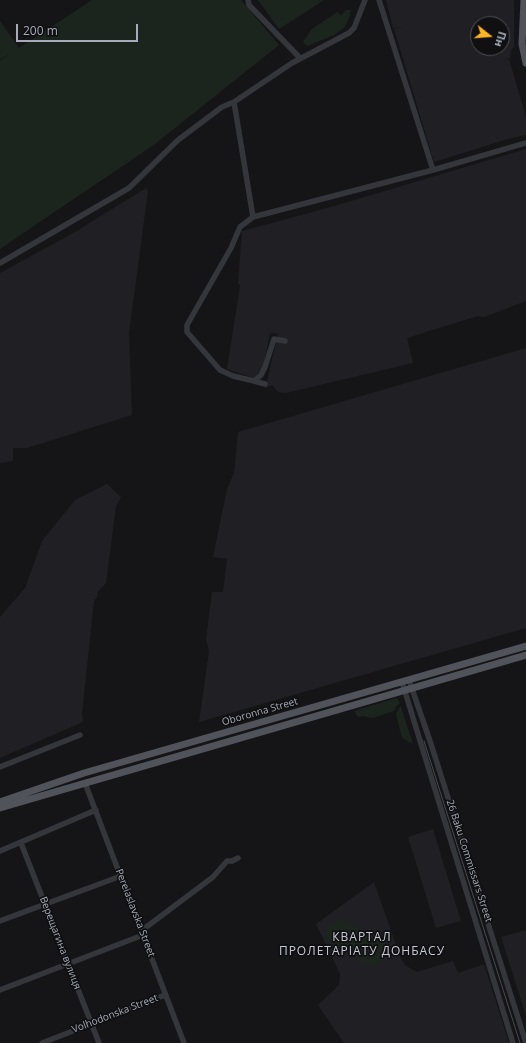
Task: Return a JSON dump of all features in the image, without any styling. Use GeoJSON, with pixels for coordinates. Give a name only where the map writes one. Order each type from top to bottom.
{"type":"FeatureCollection","features":[{"type":"Feature","properties":{"kind":"main road"},"geometry":{"type":"LineString","coordinates":[[524,0],[522,44],[526,63]]}},
{"type":"Feature","properties":{"kind":"main road","name":"Oboronna Street"},"geometry":{"type":"LineString","coordinates":[[0,802],[84,773],[526,646]]}},
{"type":"Feature","properties":{"kind":"main road","name":"Oboronna Street"},"geometry":{"type":"LineString","coordinates":[[0,808],[526,655]]}},
{"type":"Feature","properties":{"kind":"street"},"geometry":{"type":"LineString","coordinates":[[248,0],[249,5],[300,58]]}},
{"type":"Feature","properties":{"kind":"street"},"geometry":{"type":"LineString","coordinates":[[0,263],[129,188],[178,140],[222,108],[234,102],[300,58],[349,34],[354,28],[365,0]]}},
{"type":"Feature","properties":{"kind":"street"},"geometry":{"type":"LineString","coordinates":[[379,0],[433,170]]}},
{"type":"Feature","properties":{"kind":"street"},"geometry":{"type":"LineString","coordinates":[[234,102],[254,217]]}},
{"type":"Feature","properties":{"kind":"street"},"geometry":{"type":"LineString","coordinates":[[265,384],[233,376],[220,370],[187,332],[187,326],[231,248],[240,227],[254,217],[433,170],[526,143]]}},
{"type":"Feature","properties":{"kind":"street"},"geometry":{"type":"LineString","coordinates":[[254,381],[261,375],[265,368],[274,339],[286,341]]}},
{"type":"Feature","properties":{"kind":"street","name":"26 Baku Commissars Street"},"geometry":{"type":"LineString","coordinates":[[406,681],[421,747],[513,1043]]}},
{"type":"Feature","properties":{"kind":"street","name":"26 Baku Commissars Street"},"geometry":{"type":"LineString","coordinates":[[408,689],[431,744],[526,1043]]}},
{"type":"Feature","properties":{"kind":"street"},"geometry":{"type":"LineString","coordinates":[[0,767],[80,735]]}},
{"type":"Feature","properties":{"kind":"street"},"geometry":{"type":"LineString","coordinates":[[421,747],[431,744]]}},
{"type":"Feature","properties":{"kind":"street","name":"Pereiaslavska Street"},"geometry":{"type":"LineString","coordinates":[[85,783],[184,1043]]}},
{"type":"Feature","properties":{"kind":"street"},"geometry":{"type":"LineString","coordinates":[[0,851],[96,810]]}},
{"type":"Feature","properties":{"kind":"street","name":"Верещагина вулиця"},"geometry":{"type":"LineString","coordinates":[[21,843],[99,1043]]}},
{"type":"Feature","properties":{"kind":"street"},"geometry":{"type":"LineString","coordinates":[[0,990],[142,933],[213,878],[227,861],[232,861],[238,858]]}},
{"type":"Feature","properties":{"kind":"street"},"geometry":{"type":"LineString","coordinates":[[0,921],[121,876]]}},
{"type":"Feature","properties":{"kind":"street","name":"Volhodonska Street"},"geometry":{"type":"LineString","coordinates":[[42,1043],[166,995]]}},
{"type":"Feature","properties":{"kind":"shaded area"},"geometry":{"type":"Polygon","coordinates":[[[92,0],[241,0],[279,45],[155,144],[0,249],[0,60],[10,54],[0,59],[0,21],[19,48],[92,0]]]}},
{"type":"Feature","properties":{"kind":"shaded area"},"geometry":{"type":"Polygon","coordinates":[[[258,0],[324,0],[279,29],[258,0]]]}},
{"type":"Feature","properties":{"kind":"shaded area"},"geometry":{"type":"Polygon","coordinates":[[[386,0],[514,0],[514,47],[511,50],[510,58],[504,60],[509,59],[526,117],[526,135],[508,139],[434,162],[394,29],[402,27],[393,28],[386,0]]]}},
{"type":"Feature","properties":{"kind":"shaded area"},"geometry":{"type":"Polygon","coordinates":[[[346,10],[351,10],[345,27],[334,35],[307,46],[303,42],[312,29],[337,12],[341,15],[346,10]]]}},
{"type":"Feature","properties":{"kind":"shaded area"},"geometry":{"type":"Polygon","coordinates":[[[526,149],[526,301],[484,317],[478,316],[407,338],[413,363],[286,393],[278,392],[272,385],[266,388],[264,387],[267,381],[278,334],[270,333],[263,368],[254,378],[227,369],[240,286],[238,283],[242,231],[331,207],[526,149]]]}},
{"type":"Feature","properties":{"kind":"shaded area"},"geometry":{"type":"Polygon","coordinates":[[[146,188],[148,191],[129,333],[132,415],[27,448],[13,448],[13,461],[0,463],[0,273],[75,232],[146,188]]]}},
{"type":"Feature","properties":{"kind":"shaded area"},"geometry":{"type":"Polygon","coordinates":[[[526,348],[526,628],[199,722],[209,651],[206,639],[212,592],[223,592],[227,559],[213,557],[227,489],[234,473],[238,432],[526,348]]]}},
{"type":"Feature","properties":{"kind":"shaded area"},"geometry":{"type":"Polygon","coordinates":[[[107,484],[121,497],[116,506],[106,583],[98,591],[97,597],[94,601],[82,713],[83,722],[0,758],[0,617],[25,588],[42,541],[75,500],[107,484]]]}},
{"type":"Feature","properties":{"kind":"shaded area"},"geometry":{"type":"Polygon","coordinates":[[[397,698],[400,704],[397,705],[394,711],[373,718],[363,716],[358,717],[354,711],[397,698]]]}},
{"type":"Feature","properties":{"kind":"shaded area"},"geometry":{"type":"Polygon","coordinates":[[[400,707],[413,744],[402,738],[396,714],[400,707]]]}},
{"type":"Feature","properties":{"kind":"shaded area"},"geometry":{"type":"Polygon","coordinates":[[[433,829],[461,921],[436,928],[408,837],[433,829]]]}},
{"type":"Feature","properties":{"kind":"shaded area"},"geometry":{"type":"Polygon","coordinates":[[[374,882],[401,959],[406,966],[417,972],[453,961],[458,973],[484,964],[509,1043],[344,1043],[318,1005],[339,985],[340,974],[316,924],[374,882]]]}},
{"type":"Feature","properties":{"kind":"shaded area"},"geometry":{"type":"Polygon","coordinates":[[[343,920],[385,943],[386,955],[384,960],[374,967],[330,944],[326,935],[328,927],[333,922],[343,920]]]}},
{"type":"Feature","properties":{"kind":"shaded area"},"geometry":{"type":"Polygon","coordinates":[[[526,930],[526,1016],[501,937],[526,930]]]}},
{"type":"Feature","properties":{"kind":"tram line"},"geometry":{"type":"LineString","coordinates":[[424,741],[520,1043]]}},
{"type":"Feature","properties":{"kind":"district","name":"КВАРТАЛ ПРОЛЕТАРІАТУ ДОНБАСУ"},"geometry":{"type":"Point","coordinates":[362,945]}}]}
